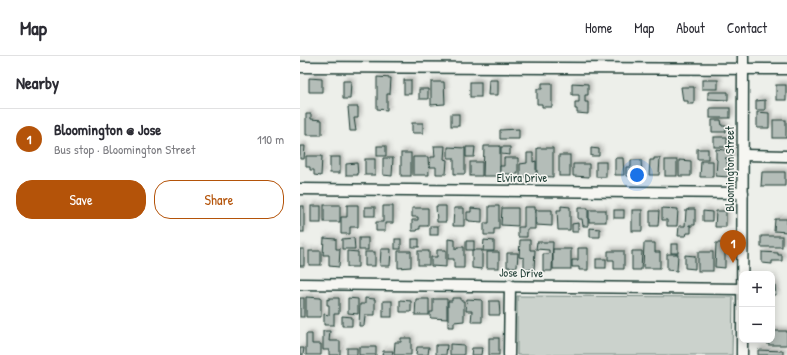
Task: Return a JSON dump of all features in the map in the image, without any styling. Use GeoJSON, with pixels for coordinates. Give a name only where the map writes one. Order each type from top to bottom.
{"type":"FeatureCollection","features":[{"type":"Feature","properties":{"kind":"street","name":"Bloomington Street"},"geometry":{"type":"LineString","coordinates":[[742,56],[742,271]]}},
{"type":"Feature","properties":{"kind":"street"},"geometry":{"type":"LineString","coordinates":[[300,67],[787,69]]}},
{"type":"Feature","properties":{"kind":"street"},"geometry":{"type":"LineString","coordinates":[[743,155],[787,156]]}},
{"type":"Feature","properties":{"kind":"street","name":"Elvira Drive"},"geometry":{"type":"LineString","coordinates":[[300,189],[743,193]]}},
{"type":"Feature","properties":{"kind":"street","name":"Jose Drive"},"geometry":{"type":"LineString","coordinates":[[300,284],[510,285],[739,289]]}},
{"type":"Feature","properties":{"kind":"street"},"geometry":{"type":"LineString","coordinates":[[510,285],[510,355]]}},
{"type":"Feature","properties":{"kind":"street","name":"Bloomington Street"},"geometry":{"type":"LineString","coordinates":[[742,307],[742,355]]}},
{"type":"Feature","properties":{"kind":"shaded area"},"geometry":{"type":"Polygon","coordinates":[[[517,296],[733,297],[732,355],[517,355],[517,296]]]}},
{"type":"Feature","properties":{"kind":"building"},"geometry":{"type":"Polygon","coordinates":[[[377,77],[391,78],[390,94],[387,94],[387,110],[377,109],[377,77]]]}},
{"type":"Feature","properties":{"kind":"building"},"geometry":{"type":"Polygon","coordinates":[[[309,78],[322,79],[322,92],[309,92],[309,78]]]}},
{"type":"Feature","properties":{"kind":"building"},"geometry":{"type":"Polygon","coordinates":[[[404,80],[411,80],[411,94],[404,94],[404,80]]]}},
{"type":"Feature","properties":{"kind":"building"},"geometry":{"type":"Polygon","coordinates":[[[489,80],[498,80],[498,95],[488,95],[489,80]]]}},
{"type":"Feature","properties":{"kind":"building"},"geometry":{"type":"Polygon","coordinates":[[[702,80],[718,80],[718,89],[702,89],[702,80]]]}},
{"type":"Feature","properties":{"kind":"building"},"geometry":{"type":"Polygon","coordinates":[[[343,81],[351,81],[350,99],[343,99],[343,81]]]}},
{"type":"Feature","properties":{"kind":"building"},"geometry":{"type":"Polygon","coordinates":[[[431,82],[444,82],[445,104],[431,105],[431,82]]]}},
{"type":"Feature","properties":{"kind":"building"},"geometry":{"type":"Polygon","coordinates":[[[470,82],[481,82],[481,97],[470,97],[470,82]]]}},
{"type":"Feature","properties":{"kind":"building"},"geometry":{"type":"Polygon","coordinates":[[[542,83],[552,83],[552,107],[542,107],[542,104],[537,104],[537,89],[542,89],[542,83]]]}},
{"type":"Feature","properties":{"kind":"building"},"geometry":{"type":"Polygon","coordinates":[[[572,83],[588,84],[588,95],[585,95],[585,102],[588,102],[588,114],[577,113],[577,109],[575,109],[575,102],[579,102],[579,95],[572,95],[572,83]]]}},
{"type":"Feature","properties":{"kind":"building"},"geometry":{"type":"Polygon","coordinates":[[[776,85],[786,85],[786,100],[776,100],[776,85]]]}},
{"type":"Feature","properties":{"kind":"building"},"geometry":{"type":"Polygon","coordinates":[[[681,87],[694,87],[694,104],[688,104],[688,101],[683,101],[681,87]]]}},
{"type":"Feature","properties":{"kind":"building"},"geometry":{"type":"Polygon","coordinates":[[[419,89],[428,89],[428,99],[419,99],[419,89]]]}},
{"type":"Feature","properties":{"kind":"building"},"geometry":{"type":"Polygon","coordinates":[[[708,92],[728,92],[728,100],[708,99],[708,92]]]}},
{"type":"Feature","properties":{"kind":"building"},"geometry":{"type":"Polygon","coordinates":[[[765,100],[765,110],[756,110],[756,101],[765,100]]]}},
{"type":"Feature","properties":{"kind":"building"},"geometry":{"type":"Polygon","coordinates":[[[348,107],[358,107],[358,118],[354,118],[356,131],[350,131],[348,107]]]}},
{"type":"Feature","properties":{"kind":"building"},"geometry":{"type":"Polygon","coordinates":[[[710,108],[730,108],[730,118],[710,118],[710,108]]]}},
{"type":"Feature","properties":{"kind":"building"},"geometry":{"type":"Polygon","coordinates":[[[757,112],[769,113],[769,128],[757,128],[757,112]]]}},
{"type":"Feature","properties":{"kind":"building"},"geometry":{"type":"Polygon","coordinates":[[[306,114],[311,114],[311,119],[322,120],[322,135],[306,135],[306,114]]]}},
{"type":"Feature","properties":{"kind":"building"},"geometry":{"type":"Polygon","coordinates":[[[451,114],[459,114],[459,126],[451,126],[451,114]]]}},
{"type":"Feature","properties":{"kind":"building"},"geometry":{"type":"Polygon","coordinates":[[[712,120],[721,120],[722,126],[726,126],[726,132],[712,132],[712,120]]]}},
{"type":"Feature","properties":{"kind":"building"},"geometry":{"type":"Polygon","coordinates":[[[773,120],[786,120],[786,138],[773,138],[773,120]]]}},
{"type":"Feature","properties":{"kind":"building"},"geometry":{"type":"Polygon","coordinates":[[[412,123],[423,123],[423,133],[412,133],[412,123]]]}},
{"type":"Feature","properties":{"kind":"building"},"geometry":{"type":"Polygon","coordinates":[[[519,129],[519,139],[500,139],[500,130],[519,129]]]}},
{"type":"Feature","properties":{"kind":"building"},"geometry":{"type":"Polygon","coordinates":[[[714,137],[727,137],[727,147],[714,147],[714,137]]]}},
{"type":"Feature","properties":{"kind":"building"},"geometry":{"type":"Polygon","coordinates":[[[300,146],[305,146],[304,159],[300,159],[300,146]]]}},
{"type":"Feature","properties":{"kind":"building"},"geometry":{"type":"Polygon","coordinates":[[[377,146],[386,146],[386,156],[377,156],[377,146]]]}},
{"type":"Feature","properties":{"kind":"building"},"geometry":{"type":"Polygon","coordinates":[[[434,146],[445,146],[444,159],[447,160],[446,174],[436,174],[436,167],[430,167],[431,157],[435,157],[434,146]]]}},
{"type":"Feature","properties":{"kind":"building"},"geometry":{"type":"Polygon","coordinates":[[[484,146],[500,146],[500,176],[483,176],[484,146]]]}},
{"type":"Feature","properties":{"kind":"building"},"geometry":{"type":"Polygon","coordinates":[[[448,147],[465,148],[465,174],[454,174],[454,158],[448,158],[448,147]]]}},
{"type":"Feature","properties":{"kind":"building"},"geometry":{"type":"Polygon","coordinates":[[[466,147],[475,147],[474,157],[466,157],[466,147]]]}},
{"type":"Feature","properties":{"kind":"building"},"geometry":{"type":"Polygon","coordinates":[[[501,147],[510,147],[510,155],[501,154],[501,147]]]}},
{"type":"Feature","properties":{"kind":"building"},"geometry":{"type":"Polygon","coordinates":[[[537,148],[553,148],[553,177],[537,176],[537,148]]]}},
{"type":"Feature","properties":{"kind":"building"},"geometry":{"type":"Polygon","coordinates":[[[591,148],[599,149],[599,156],[591,156],[591,148]]]}},
{"type":"Feature","properties":{"kind":"building"},"geometry":{"type":"Polygon","coordinates":[[[697,149],[708,149],[708,159],[697,159],[697,149]]]}},
{"type":"Feature","properties":{"kind":"building"},"geometry":{"type":"Polygon","coordinates":[[[716,149],[732,151],[732,158],[725,158],[727,160],[727,165],[729,165],[728,177],[716,176],[716,149]]]}},
{"type":"Feature","properties":{"kind":"building"},"geometry":{"type":"Polygon","coordinates":[[[401,153],[411,153],[411,176],[401,176],[401,153]]]}},
{"type":"Feature","properties":{"kind":"building"},"geometry":{"type":"Polygon","coordinates":[[[527,153],[533,153],[533,162],[536,161],[536,177],[520,177],[520,164],[527,163],[527,153]]]}},
{"type":"Feature","properties":{"kind":"building"},"geometry":{"type":"Polygon","coordinates":[[[559,155],[570,155],[570,176],[559,176],[559,155]]]}},
{"type":"Feature","properties":{"kind":"building"},"geometry":{"type":"Polygon","coordinates":[[[306,156],[322,156],[321,176],[314,175],[314,170],[310,170],[310,167],[306,167],[306,156]]]}},
{"type":"Feature","properties":{"kind":"building"},"geometry":{"type":"Polygon","coordinates":[[[330,157],[340,157],[340,173],[330,173],[330,157]]]}},
{"type":"Feature","properties":{"kind":"building"},"geometry":{"type":"Polygon","coordinates":[[[413,157],[428,157],[429,175],[413,175],[413,157]]]}},
{"type":"Feature","properties":{"kind":"building"},"geometry":{"type":"Polygon","coordinates":[[[383,158],[393,158],[392,176],[383,175],[383,158]]]}},
{"type":"Feature","properties":{"kind":"building"},"geometry":{"type":"Polygon","coordinates":[[[504,158],[518,158],[518,174],[500,174],[500,166],[504,166],[504,158]]]}},
{"type":"Feature","properties":{"kind":"building"},"geometry":{"type":"Polygon","coordinates":[[[615,158],[623,158],[624,175],[615,175],[615,158]]]}},
{"type":"Feature","properties":{"kind":"building"},"geometry":{"type":"Polygon","coordinates":[[[654,158],[660,158],[659,175],[649,175],[650,160],[654,160],[654,158]]]}},
{"type":"Feature","properties":{"kind":"building"},"geometry":{"type":"Polygon","coordinates":[[[365,159],[375,159],[375,175],[365,175],[365,159]]]}},
{"type":"Feature","properties":{"kind":"building"},"geometry":{"type":"Polygon","coordinates":[[[631,160],[641,160],[642,176],[626,176],[626,167],[631,167],[631,160]]]}},
{"type":"Feature","properties":{"kind":"building"},"geometry":{"type":"Polygon","coordinates":[[[665,160],[677,160],[677,176],[665,176],[665,160]]]}},
{"type":"Feature","properties":{"kind":"building"},"geometry":{"type":"Polygon","coordinates":[[[679,160],[691,161],[691,176],[679,176],[679,160]]]}},
{"type":"Feature","properties":{"kind":"building"},"geometry":{"type":"Polygon","coordinates":[[[701,161],[713,161],[713,177],[700,177],[701,161]]]}},
{"type":"Feature","properties":{"kind":"building"},"geometry":{"type":"Polygon","coordinates":[[[470,162],[482,162],[482,176],[470,176],[470,162]]]}},
{"type":"Feature","properties":{"kind":"building"},"geometry":{"type":"Polygon","coordinates":[[[596,162],[606,162],[606,177],[596,177],[596,162]]]}},
{"type":"Feature","properties":{"kind":"building"},"geometry":{"type":"Polygon","coordinates":[[[357,163],[358,175],[346,175],[346,164],[357,163]]]}},
{"type":"Feature","properties":{"kind":"building"},"geometry":{"type":"Polygon","coordinates":[[[573,164],[589,164],[589,177],[573,176],[573,164]]]}},
{"type":"Feature","properties":{"kind":"building"},"geometry":{"type":"Polygon","coordinates":[[[762,172],[785,172],[785,186],[761,186],[762,172]]]}},
{"type":"Feature","properties":{"kind":"building"},"geometry":{"type":"Polygon","coordinates":[[[324,205],[340,205],[340,222],[324,222],[324,205]]]}},
{"type":"Feature","properties":{"kind":"building"},"geometry":{"type":"Polygon","coordinates":[[[347,205],[358,205],[358,227],[350,227],[350,234],[341,234],[341,217],[347,217],[347,205]]]}},
{"type":"Feature","properties":{"kind":"building"},"geometry":{"type":"Polygon","coordinates":[[[300,206],[304,206],[304,232],[300,232],[300,206]]]}},
{"type":"Feature","properties":{"kind":"building"},"geometry":{"type":"Polygon","coordinates":[[[311,206],[321,206],[321,223],[311,223],[311,206]]]}},
{"type":"Feature","properties":{"kind":"building"},"geometry":{"type":"Polygon","coordinates":[[[383,206],[393,206],[393,223],[385,223],[385,231],[376,231],[376,222],[383,222],[383,206]]]}},
{"type":"Feature","properties":{"kind":"building"},"geometry":{"type":"Polygon","coordinates":[[[436,206],[446,206],[446,222],[437,222],[436,206]]]}},
{"type":"Feature","properties":{"kind":"building"},"geometry":{"type":"Polygon","coordinates":[[[489,206],[499,206],[499,229],[494,229],[494,235],[484,235],[484,223],[489,223],[489,206]]]}},
{"type":"Feature","properties":{"kind":"building"},"geometry":{"type":"Polygon","coordinates":[[[561,206],[570,207],[570,230],[558,230],[557,210],[561,210],[561,206]]]}},
{"type":"Feature","properties":{"kind":"building"},"geometry":{"type":"Polygon","coordinates":[[[365,207],[375,207],[375,216],[365,216],[365,207]]]}},
{"type":"Feature","properties":{"kind":"building"},"geometry":{"type":"Polygon","coordinates":[[[524,207],[535,207],[535,229],[527,229],[527,237],[518,237],[518,227],[524,227],[524,207]]]}},
{"type":"Feature","properties":{"kind":"building"},"geometry":{"type":"Polygon","coordinates":[[[412,208],[428,208],[428,226],[420,226],[420,229],[417,231],[412,231],[412,220],[418,220],[418,217],[412,217],[412,208]]]}},
{"type":"Feature","properties":{"kind":"building"},"geometry":{"type":"Polygon","coordinates":[[[454,208],[464,208],[464,226],[453,226],[454,208]]]}},
{"type":"Feature","properties":{"kind":"building"},"geometry":{"type":"Polygon","coordinates":[[[471,208],[482,209],[482,222],[467,220],[467,212],[471,212],[471,208]]]}},
{"type":"Feature","properties":{"kind":"building"},"geometry":{"type":"Polygon","coordinates":[[[502,208],[518,208],[518,226],[501,225],[502,208]]]}},
{"type":"Feature","properties":{"kind":"building"},"geometry":{"type":"Polygon","coordinates":[[[578,208],[588,208],[588,226],[583,226],[582,219],[578,219],[578,208]]]}},
{"type":"Feature","properties":{"kind":"building"},"geometry":{"type":"Polygon","coordinates":[[[662,208],[678,209],[677,226],[667,226],[667,220],[662,220],[662,208]]]}},
{"type":"Feature","properties":{"kind":"building"},"geometry":{"type":"Polygon","coordinates":[[[695,209],[695,225],[689,225],[691,226],[691,233],[687,233],[686,236],[678,236],[679,226],[685,226],[686,210],[695,209]]]}},
{"type":"Feature","properties":{"kind":"building"},"geometry":{"type":"Polygon","coordinates":[[[536,210],[552,210],[552,226],[536,225],[536,210]]]}},
{"type":"Feature","properties":{"kind":"building"},"geometry":{"type":"Polygon","coordinates":[[[589,210],[606,210],[606,222],[589,222],[589,210]]]}},
{"type":"Feature","properties":{"kind":"building"},"geometry":{"type":"Polygon","coordinates":[[[614,210],[624,210],[624,218],[614,218],[614,210]]]}},
{"type":"Feature","properties":{"kind":"building"},"geometry":{"type":"Polygon","coordinates":[[[632,210],[642,210],[642,231],[632,231],[632,210]]]}},
{"type":"Feature","properties":{"kind":"building"},"geometry":{"type":"Polygon","coordinates":[[[650,211],[659,211],[658,226],[650,226],[650,211]]]}},
{"type":"Feature","properties":{"kind":"building"},"geometry":{"type":"Polygon","coordinates":[[[703,211],[712,212],[712,221],[703,221],[703,211]]]}},
{"type":"Feature","properties":{"kind":"building"},"geometry":{"type":"Polygon","coordinates":[[[716,211],[726,211],[726,227],[715,227],[716,211]]]}},
{"type":"Feature","properties":{"kind":"building"},"geometry":{"type":"Polygon","coordinates":[[[775,219],[787,219],[787,232],[774,231],[775,219]]]}},
{"type":"Feature","properties":{"kind":"building"},"geometry":{"type":"Polygon","coordinates":[[[578,223],[578,232],[572,232],[572,224],[578,223]]]}},
{"type":"Feature","properties":{"kind":"building"},"geometry":{"type":"Polygon","coordinates":[[[430,226],[438,226],[438,235],[430,235],[430,226]]]}},
{"type":"Feature","properties":{"kind":"building"},"geometry":{"type":"Polygon","coordinates":[[[590,228],[600,229],[600,237],[590,237],[590,228]]]}},
{"type":"Feature","properties":{"kind":"building"},"geometry":{"type":"Polygon","coordinates":[[[761,236],[782,236],[782,247],[761,247],[761,236]]]}},
{"type":"Feature","properties":{"kind":"building"},"geometry":{"type":"Polygon","coordinates":[[[324,238],[336,239],[336,249],[340,249],[339,267],[329,266],[329,255],[323,255],[324,238]]]}},
{"type":"Feature","properties":{"kind":"building"},"geometry":{"type":"Polygon","coordinates":[[[354,238],[355,249],[342,249],[342,239],[354,238]]]}},
{"type":"Feature","properties":{"kind":"building"},"geometry":{"type":"Polygon","coordinates":[[[359,238],[368,238],[368,250],[359,250],[359,238]]]}},
{"type":"Feature","properties":{"kind":"building"},"geometry":{"type":"Polygon","coordinates":[[[395,239],[401,239],[401,249],[395,249],[395,239]]]}},
{"type":"Feature","properties":{"kind":"building"},"geometry":{"type":"Polygon","coordinates":[[[412,239],[419,239],[419,247],[412,247],[412,239]]]}},
{"type":"Feature","properties":{"kind":"building"},"geometry":{"type":"Polygon","coordinates":[[[448,239],[455,240],[455,249],[457,249],[457,247],[464,247],[464,268],[454,268],[454,259],[448,259],[448,239]]]}},
{"type":"Feature","properties":{"kind":"building"},"geometry":{"type":"Polygon","coordinates":[[[484,240],[494,241],[494,251],[483,251],[484,240]]]}},
{"type":"Feature","properties":{"kind":"building"},"geometry":{"type":"Polygon","coordinates":[[[520,240],[530,240],[530,250],[535,250],[534,270],[524,269],[524,258],[519,257],[520,240]]]}},
{"type":"Feature","properties":{"kind":"building"},"geometry":{"type":"Polygon","coordinates":[[[466,241],[474,241],[474,250],[466,250],[466,241]]]}},
{"type":"Feature","properties":{"kind":"building"},"geometry":{"type":"Polygon","coordinates":[[[537,242],[553,242],[552,271],[543,271],[543,254],[549,254],[549,250],[536,249],[537,242]]]}},
{"type":"Feature","properties":{"kind":"building"},"geometry":{"type":"Polygon","coordinates":[[[644,243],[655,243],[655,252],[660,252],[660,268],[643,268],[644,243]]]}},
{"type":"Feature","properties":{"kind":"building"},"geometry":{"type":"Polygon","coordinates":[[[716,243],[723,243],[723,249],[725,249],[725,268],[715,267],[716,243]]]}},
{"type":"Feature","properties":{"kind":"building"},"geometry":{"type":"Polygon","coordinates":[[[671,244],[678,244],[678,253],[671,253],[671,244]]]}},
{"type":"Feature","properties":{"kind":"building"},"geometry":{"type":"Polygon","coordinates":[[[578,248],[588,248],[588,270],[579,270],[579,267],[572,267],[572,260],[578,260],[578,248]]]}},
{"type":"Feature","properties":{"kind":"building"},"geometry":{"type":"Polygon","coordinates":[[[300,249],[304,249],[304,266],[300,266],[300,249]]]}},
{"type":"Feature","properties":{"kind":"building"},"geometry":{"type":"Polygon","coordinates":[[[381,249],[391,249],[390,266],[380,266],[381,249]]]}},
{"type":"Feature","properties":{"kind":"building"},"geometry":{"type":"Polygon","coordinates":[[[553,249],[571,249],[571,269],[553,269],[553,249]]]}},
{"type":"Feature","properties":{"kind":"building"},"geometry":{"type":"Polygon","coordinates":[[[437,250],[446,250],[446,267],[431,266],[431,257],[437,257],[437,250]]]}},
{"type":"Feature","properties":{"kind":"building"},"geometry":{"type":"Polygon","coordinates":[[[472,250],[482,250],[482,269],[472,268],[472,250]]]}},
{"type":"Feature","properties":{"kind":"building"},"geometry":{"type":"Polygon","coordinates":[[[309,251],[321,251],[321,265],[309,265],[309,251]]]}},
{"type":"Feature","properties":{"kind":"building"},"geometry":{"type":"Polygon","coordinates":[[[347,251],[358,252],[358,267],[347,267],[347,251]]]}},
{"type":"Feature","properties":{"kind":"building"},"geometry":{"type":"Polygon","coordinates":[[[398,251],[411,251],[411,267],[398,268],[398,251]]]}},
{"type":"Feature","properties":{"kind":"building"},"geometry":{"type":"Polygon","coordinates":[[[418,251],[429,251],[429,265],[418,265],[418,251]]]}},
{"type":"Feature","properties":{"kind":"building"},"geometry":{"type":"Polygon","coordinates":[[[608,251],[624,251],[624,269],[614,269],[614,260],[608,260],[608,251]]]}},
{"type":"Feature","properties":{"kind":"building"},"geometry":{"type":"Polygon","coordinates":[[[632,251],[642,251],[641,270],[632,270],[632,251]]]}},
{"type":"Feature","properties":{"kind":"building"},"geometry":{"type":"Polygon","coordinates":[[[365,252],[375,252],[375,266],[365,266],[365,252]]]}},
{"type":"Feature","properties":{"kind":"building"},"geometry":{"type":"Polygon","coordinates":[[[487,252],[499,252],[499,268],[487,268],[487,252]]]}},
{"type":"Feature","properties":{"kind":"building"},"geometry":{"type":"Polygon","coordinates":[[[698,252],[713,252],[713,271],[698,271],[698,252]]]}},
{"type":"Feature","properties":{"kind":"building"},"geometry":{"type":"Polygon","coordinates":[[[762,252],[778,253],[778,255],[782,255],[782,261],[772,261],[772,264],[762,263],[762,252]]]}},
{"type":"Feature","properties":{"kind":"building"},"geometry":{"type":"Polygon","coordinates":[[[507,253],[518,253],[517,267],[507,267],[507,253]]]}},
{"type":"Feature","properties":{"kind":"building"},"geometry":{"type":"Polygon","coordinates":[[[667,254],[678,254],[677,271],[667,270],[667,254]]]}},
{"type":"Feature","properties":{"kind":"building"},"geometry":{"type":"Polygon","coordinates":[[[685,255],[695,256],[695,269],[685,268],[685,255]]]}},
{"type":"Feature","properties":{"kind":"building"},"geometry":{"type":"Polygon","coordinates":[[[596,259],[606,259],[606,268],[596,268],[596,259]]]}},
{"type":"Feature","properties":{"kind":"building"},"geometry":{"type":"Polygon","coordinates":[[[306,297],[321,298],[321,317],[306,317],[306,297]]]}},
{"type":"Feature","properties":{"kind":"building"},"geometry":{"type":"Polygon","coordinates":[[[300,298],[304,298],[304,317],[300,317],[300,298]]]}},
{"type":"Feature","properties":{"kind":"building"},"geometry":{"type":"Polygon","coordinates":[[[329,298],[339,298],[339,314],[334,314],[334,325],[324,325],[324,314],[329,315],[329,305],[327,305],[327,299],[329,300],[329,298]]]}},
{"type":"Feature","properties":{"kind":"building"},"geometry":{"type":"Polygon","coordinates":[[[348,298],[358,299],[358,314],[348,313],[348,298]]]}},
{"type":"Feature","properties":{"kind":"building"},"geometry":{"type":"Polygon","coordinates":[[[365,298],[375,299],[375,315],[365,315],[364,326],[359,326],[360,304],[365,304],[365,298]]]}},
{"type":"Feature","properties":{"kind":"building"},"geometry":{"type":"Polygon","coordinates":[[[452,298],[461,298],[461,301],[464,301],[464,321],[454,322],[454,327],[448,327],[448,301],[452,301],[452,298]]]}},
{"type":"Feature","properties":{"kind":"building"},"geometry":{"type":"Polygon","coordinates":[[[416,299],[429,299],[429,315],[415,315],[416,299]]]}},
{"type":"Feature","properties":{"kind":"building"},"geometry":{"type":"Polygon","coordinates":[[[433,299],[447,299],[447,319],[430,317],[430,312],[433,312],[433,299]]]}},
{"type":"Feature","properties":{"kind":"building"},"geometry":{"type":"Polygon","coordinates":[[[467,299],[482,300],[482,322],[471,322],[472,311],[466,311],[467,299]]]}},
{"type":"Feature","properties":{"kind":"building"},"geometry":{"type":"Polygon","coordinates":[[[400,300],[411,301],[411,312],[400,312],[400,300]]]}},
{"type":"Feature","properties":{"kind":"building"},"geometry":{"type":"Polygon","coordinates":[[[383,301],[392,301],[392,317],[383,317],[383,301]]]}},
{"type":"Feature","properties":{"kind":"building"},"geometry":{"type":"Polygon","coordinates":[[[489,301],[499,301],[500,315],[489,315],[489,301]]]}},
{"type":"Feature","properties":{"kind":"building"},"geometry":{"type":"Polygon","coordinates":[[[342,316],[352,317],[352,326],[342,326],[342,316]]]}},
{"type":"Feature","properties":{"kind":"building"},"geometry":{"type":"Polygon","coordinates":[[[323,331],[330,331],[329,341],[340,341],[340,355],[329,355],[329,350],[323,350],[323,331]]]}},
{"type":"Feature","properties":{"kind":"building"},"geometry":{"type":"Polygon","coordinates":[[[775,331],[787,331],[787,345],[768,345],[768,343],[775,343],[775,331]]]}},
{"type":"Feature","properties":{"kind":"building"},"geometry":{"type":"Polygon","coordinates":[[[306,334],[312,334],[312,344],[321,344],[321,355],[306,355],[306,334]]]}},
{"type":"Feature","properties":{"kind":"building"},"geometry":{"type":"Polygon","coordinates":[[[401,338],[411,338],[411,355],[394,355],[395,342],[401,342],[401,338]]]}},
{"type":"Feature","properties":{"kind":"building"},"geometry":{"type":"Polygon","coordinates":[[[489,338],[499,338],[499,355],[489,355],[489,338]]]}},
{"type":"Feature","properties":{"kind":"building"},"geometry":{"type":"Polygon","coordinates":[[[450,344],[464,345],[464,355],[450,355],[450,344]]]}},
{"type":"Feature","properties":{"kind":"building"},"geometry":{"type":"Polygon","coordinates":[[[436,345],[447,345],[446,355],[436,355],[436,345]]]}},
{"type":"Feature","properties":{"kind":"building"},"geometry":{"type":"Polygon","coordinates":[[[359,347],[376,347],[376,355],[359,355],[359,347]]]}},
{"type":"Feature","properties":{"kind":"building"},"geometry":{"type":"Polygon","coordinates":[[[417,347],[429,347],[428,355],[416,355],[417,347]]]}},
{"type":"Feature","properties":{"kind":"building"},"geometry":{"type":"Polygon","coordinates":[[[300,348],[304,348],[303,355],[300,355],[300,348]]]}},
{"type":"Feature","properties":{"kind":"building"},"geometry":{"type":"Polygon","coordinates":[[[347,348],[357,348],[357,355],[347,355],[347,348]]]}},
{"type":"Feature","properties":{"kind":"building"},"geometry":{"type":"Polygon","coordinates":[[[472,348],[482,348],[481,355],[471,355],[472,348]]]}},
{"type":"Feature","properties":{"kind":"building"},"geometry":{"type":"Polygon","coordinates":[[[758,350],[783,351],[783,355],[758,355],[758,350]]]}},
{"type":"Feature","properties":{"kind":"building"},"geometry":{"type":"Polygon","coordinates":[[[383,351],[393,351],[392,355],[382,355],[383,351]]]}},
{"type":"Feature","properties":{"kind":"place","name":"Bloomington @ Jose"},"geometry":{"type":"Point","coordinates":[733,263]}}]}
